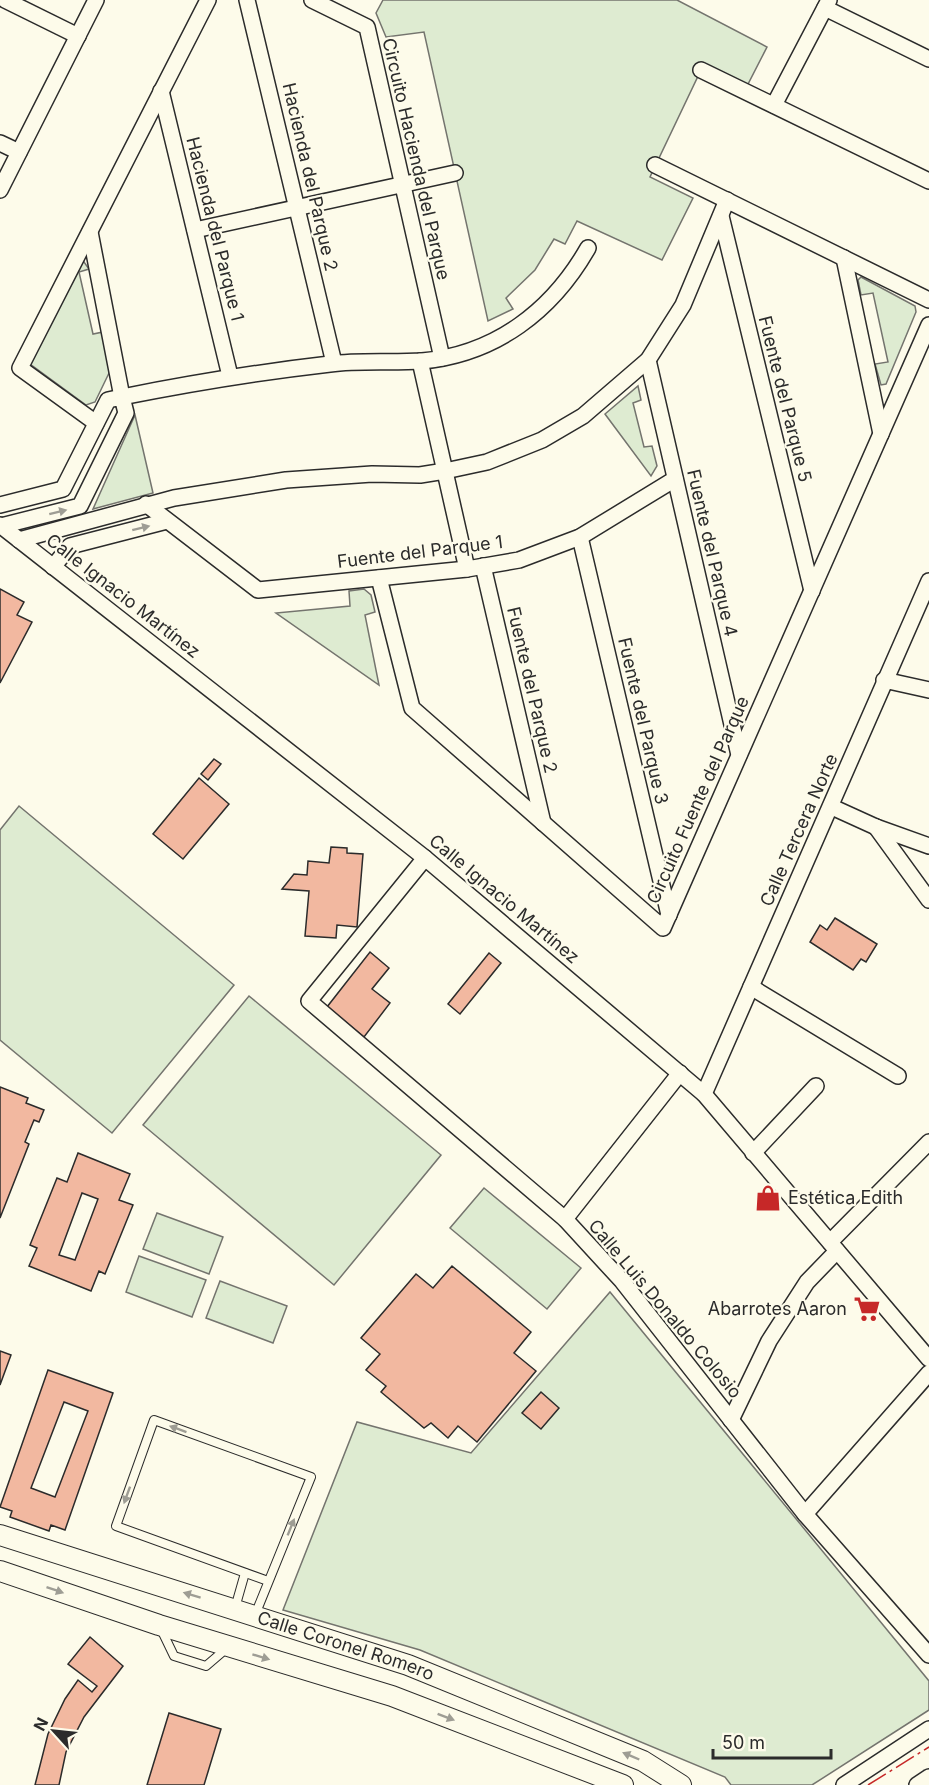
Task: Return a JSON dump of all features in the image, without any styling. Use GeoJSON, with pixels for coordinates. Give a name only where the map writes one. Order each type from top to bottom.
{"type":"FeatureCollection","features":[{"type":"Feature","properties":{"kind":"main road","name":"Calle Coronel Romero"},"geometry":{"type":"LineString","coordinates":[[0,1535],[235,1608],[419,1670],[644,1761],[681,1785]]}},
{"type":"Feature","properties":{"kind":"main road","name":"Calle Coronel Romero"},"geometry":{"type":"LineString","coordinates":[[0,1571],[159,1625],[392,1696],[623,1785]]}},
{"type":"Feature","properties":{"kind":"street"},"geometry":{"type":"LineString","coordinates":[[5,0],[78,36]]}},
{"type":"Feature","properties":{"kind":"street"},"geometry":{"type":"LineString","coordinates":[[0,190],[96,0]]}},
{"type":"Feature","properties":{"kind":"street"},"geometry":{"type":"LineString","coordinates":[[96,423],[20,368],[208,0]]}},
{"type":"Feature","properties":{"kind":"street","name":"Hacienda del Parque 2"},"geometry":{"type":"LineString","coordinates":[[247,0],[334,363]]}},
{"type":"Feature","properties":{"kind":"street","name":"Circuito Hacienda del Parque"},"geometry":{"type":"LineString","coordinates":[[312,0],[367,27],[442,358]]}},
{"type":"Feature","properties":{"kind":"street"},"geometry":{"type":"LineString","coordinates":[[774,105],[827,4],[929,59]]}},
{"type":"Feature","properties":{"kind":"street"},"geometry":{"type":"LineString","coordinates":[[701,70],[929,181]]}},
{"type":"Feature","properties":{"kind":"street","name":"Hacienda del Parque 1"},"geometry":{"type":"LineString","coordinates":[[162,91],[230,376]]}},
{"type":"Feature","properties":{"kind":"street"},"geometry":{"type":"LineString","coordinates":[[0,143],[19,152]]}},
{"type":"Feature","properties":{"kind":"street"},"geometry":{"type":"LineString","coordinates":[[655,165],[929,300]]}},
{"type":"Feature","properties":{"kind":"street"},"geometry":{"type":"LineString","coordinates":[[195,230],[455,173]]}},
{"type":"Feature","properties":{"kind":"street"},"geometry":{"type":"LineString","coordinates":[[19,540],[146,504],[286,480],[444,471],[511,454],[564,429],[607,398],[648,360],[683,305],[728,200]]}},
{"type":"Feature","properties":{"kind":"street","name":"Fuente del Parque 5"},"geometry":{"type":"LineString","coordinates":[[721,216],[812,591]]}},
{"type":"Feature","properties":{"kind":"street"},"geometry":{"type":"LineString","coordinates":[[0,525],[81,506],[126,413],[90,232]]}},
{"type":"Feature","properties":{"kind":"street"},"geometry":{"type":"LineString","coordinates":[[0,505],[63,489],[108,400],[230,376],[334,363],[420,361],[479,349],[534,316],[564,284],[588,248]]}},
{"type":"Feature","properties":{"kind":"street"},"geometry":{"type":"LineString","coordinates":[[844,258],[881,434]]}},
{"type":"Feature","properties":{"kind":"street","name":"Circuito Fuente del Parque"},"geometry":{"type":"LineString","coordinates":[[379,578],[412,708],[663,927],[929,325]]}},
{"type":"Feature","properties":{"kind":"street","name":"Fuente del Parque 4"},"geometry":{"type":"LineString","coordinates":[[648,360],[739,755]]}},
{"type":"Feature","properties":{"kind":"street"},"geometry":{"type":"LineString","coordinates":[[420,361],[467,569]]}},
{"type":"Feature","properties":{"kind":"street","name":"Fuente del Parque 1"},"geometry":{"type":"LineString","coordinates":[[167,521],[258,590],[467,569],[519,560],[580,537],[675,479]]}},
{"type":"Feature","properties":{"kind":"street"},"geometry":{"type":"LineString","coordinates":[[146,504],[167,521]]}},
{"type":"Feature","properties":{"kind":"street"},"geometry":{"type":"LineString","coordinates":[[53,567],[70,546],[167,521]]}},
{"type":"Feature","properties":{"kind":"street","name":"Calle Ignacio Martínez"},"geometry":{"type":"LineString","coordinates":[[0,525],[425,858],[704,1094],[929,1359]]}},
{"type":"Feature","properties":{"kind":"street","name":"Fuente del Parque 3"},"geometry":{"type":"LineString","coordinates":[[580,537],[669,915]]}},
{"type":"Feature","properties":{"kind":"street","name":"Fuente del Parque 2"},"geometry":{"type":"LineString","coordinates":[[483,566],[543,823]]}},
{"type":"Feature","properties":{"kind":"street","name":"Calle Tercera Norte"},"geometry":{"type":"LineString","coordinates":[[704,1094],[832,807],[884,680],[929,581]]}},
{"type":"Feature","properties":{"kind":"street"},"geometry":{"type":"LineString","coordinates":[[884,680],[929,690]]}},
{"type":"Feature","properties":{"kind":"street"},"geometry":{"type":"LineString","coordinates":[[832,807],[876,827],[929,846]]}},
{"type":"Feature","properties":{"kind":"street"},"geometry":{"type":"LineString","coordinates":[[876,827],[929,900]]}},
{"type":"Feature","properties":{"kind":"street","name":"Calle Luis Donaldo Colosio"},"geometry":{"type":"LineString","coordinates":[[425,858],[309,1000],[565,1219],[622,1281],[805,1514],[929,1655]]}},
{"type":"Feature","properties":{"kind":"street"},"geometry":{"type":"LineString","coordinates":[[751,987],[898,1076]]}},
{"type":"Feature","properties":{"kind":"street"},"geometry":{"type":"LineString","coordinates":[[565,1219],[680,1073]]}},
{"type":"Feature","properties":{"kind":"street"},"geometry":{"type":"LineString","coordinates":[[753,1153],[816,1086]]}},
{"type":"Feature","properties":{"kind":"street"},"geometry":{"type":"LineString","coordinates":[[731,1420],[769,1341],[807,1282],[834,1246],[929,1142]]}},
{"type":"Feature","properties":{"kind":"street"},"geometry":{"type":"LineString","coordinates":[[805,1514],[929,1373]]}},
{"type":"Feature","properties":{"kind":"street"},"geometry":{"type":"LineString","coordinates":[[844,1785],[929,1729]]}},
{"type":"Feature","properties":{"kind":"street"},"geometry":{"type":"LineString","coordinates":[[917,1785],[929,1777]]}},
{"type":"Feature","properties":{"kind":"lane"},"geometry":{"type":"LineString","coordinates":[[255,1615],[311,1477],[154,1420],[116,1526],[268,1581]]}},
{"type":"Feature","properties":{"kind":"lane"},"geometry":{"type":"LineString","coordinates":[[235,1608],[245,1573]]}},
{"type":"Feature","properties":{"kind":"green space"},"geometry":{"type":"Polygon","coordinates":[[[383,0],[677,0],[767,47],[747,86],[701,70],[650,177],[693,198],[662,260],[577,221],[565,244],[554,239],[535,270],[506,298],[513,309],[488,321],[424,32],[386,37],[376,13],[383,0]]]}},
{"type":"Feature","properties":{"kind":"green space"},"geometry":{"type":"Polygon","coordinates":[[[84,262],[89,269],[79,272],[93,334],[103,332],[111,369],[95,402],[86,405],[30,364],[78,264],[84,262]]]}},
{"type":"Feature","properties":{"kind":"green space"},"geometry":{"type":"Polygon","coordinates":[[[861,277],[915,306],[916,312],[886,384],[881,385],[875,364],[888,362],[873,293],[861,295],[858,280],[861,277]]]}},
{"type":"Feature","properties":{"kind":"green space"},"geometry":{"type":"Polygon","coordinates":[[[638,386],[641,400],[633,403],[644,447],[652,446],[657,466],[651,476],[605,414],[638,386]]]}},
{"type":"Feature","properties":{"kind":"green space"},"geometry":{"type":"Polygon","coordinates":[[[135,415],[153,493],[93,509],[135,415]]]}},
{"type":"Feature","properties":{"kind":"green space"},"geometry":{"type":"Polygon","coordinates":[[[364,589],[371,595],[375,612],[365,615],[379,685],[276,613],[350,606],[349,591],[364,589]]]}},
{"type":"Feature","properties":{"kind":"green space"},"geometry":{"type":"Polygon","coordinates":[[[19,806],[234,985],[112,1133],[0,1040],[0,830],[19,806]]]}},
{"type":"Feature","properties":{"kind":"green space"},"geometry":{"type":"Polygon","coordinates":[[[249,996],[441,1155],[334,1285],[143,1125],[249,996]]]}},
{"type":"Feature","properties":{"kind":"green space"},"geometry":{"type":"Polygon","coordinates":[[[484,1188],[581,1268],[547,1309],[450,1228],[484,1188]]]}},
{"type":"Feature","properties":{"kind":"green space"},"geometry":{"type":"Polygon","coordinates":[[[157,1213],[223,1237],[209,1274],[143,1249],[157,1213]]]}},
{"type":"Feature","properties":{"kind":"green space"},"geometry":{"type":"Polygon","coordinates":[[[139,1256],[206,1280],[192,1317],[126,1292],[139,1256]]]}},
{"type":"Feature","properties":{"kind":"green space"},"geometry":{"type":"Polygon","coordinates":[[[220,1281],[287,1306],[273,1343],[206,1318],[220,1281]]]}},
{"type":"Feature","properties":{"kind":"green space"},"geometry":{"type":"Polygon","coordinates":[[[610,1292],[929,1681],[929,1710],[812,1785],[731,1785],[725,1777],[420,1650],[283,1610],[357,1422],[471,1453],[610,1292]]]}},
{"type":"Feature","properties":{"kind":"building"},"geometry":{"type":"Polygon","coordinates":[[[0,589],[24,602],[17,615],[32,622],[0,683],[0,589]]]}},
{"type":"Feature","properties":{"kind":"building"},"geometry":{"type":"Polygon","coordinates":[[[214,759],[221,764],[208,780],[201,774],[214,759]]]}},
{"type":"Feature","properties":{"kind":"building"},"geometry":{"type":"Polygon","coordinates":[[[199,778],[229,804],[183,859],[153,834],[199,778]]]}},
{"type":"Feature","properties":{"kind":"building"},"geometry":{"type":"Polygon","coordinates":[[[331,847],[347,848],[347,853],[363,854],[357,927],[337,925],[336,938],[305,936],[309,891],[282,889],[294,874],[307,875],[308,861],[329,863],[331,847]]]}},
{"type":"Feature","properties":{"kind":"building"},"geometry":{"type":"Polygon","coordinates":[[[835,918],[877,944],[866,962],[861,959],[853,970],[810,942],[820,925],[827,930],[835,918]]]}},
{"type":"Feature","properties":{"kind":"building"},"geometry":{"type":"Polygon","coordinates":[[[370,952],[389,968],[372,989],[390,1003],[364,1037],[327,1007],[370,952]]]}},
{"type":"Feature","properties":{"kind":"building"},"geometry":{"type":"Polygon","coordinates":[[[489,953],[501,963],[460,1014],[448,1004],[489,953]]]}},
{"type":"Feature","properties":{"kind":"building"},"geometry":{"type":"Polygon","coordinates":[[[0,1087],[28,1098],[26,1103],[44,1110],[39,1122],[34,1120],[25,1142],[29,1144],[0,1218],[0,1087]]]}},
{"type":"Feature","properties":{"kind":"building"},"geometry":{"type":"Polygon","coordinates":[[[78,1153],[130,1174],[119,1200],[133,1205],[105,1274],[99,1271],[91,1291],[29,1266],[37,1248],[30,1245],[57,1178],[67,1182],[78,1153]],[[82,1193],[59,1255],[75,1260],[98,1199],[82,1193]]]}},
{"type":"Feature","properties":{"kind":"building"},"geometry":{"type":"Polygon","coordinates":[[[452,1266],[531,1332],[514,1353],[536,1371],[477,1442],[458,1426],[448,1438],[431,1423],[424,1428],[381,1392],[386,1386],[366,1370],[380,1354],[361,1338],[416,1274],[433,1288],[452,1266]]]}},
{"type":"Feature","properties":{"kind":"building"},"geometry":{"type":"Polygon","coordinates":[[[0,1351],[11,1355],[0,1385],[0,1351]]]}},
{"type":"Feature","properties":{"kind":"building"},"geometry":{"type":"Polygon","coordinates":[[[48,1370],[113,1393],[65,1530],[51,1525],[49,1531],[10,1517],[12,1511],[0,1507],[48,1370]],[[64,1402],[31,1488],[55,1497],[88,1411],[64,1402]]]}},
{"type":"Feature","properties":{"kind":"building"},"geometry":{"type":"Polygon","coordinates":[[[541,1392],[559,1408],[541,1429],[522,1413],[541,1392]]]}},
{"type":"Feature","properties":{"kind":"building"},"geometry":{"type":"Polygon","coordinates":[[[90,1637],[123,1666],[84,1717],[66,1752],[59,1785],[35,1785],[48,1734],[65,1699],[78,1680],[92,1692],[97,1686],[68,1664],[90,1637]]]}},
{"type":"Feature","properties":{"kind":"building"},"geometry":{"type":"Polygon","coordinates":[[[169,1713],[221,1729],[204,1785],[147,1785],[169,1713]]]}},
{"type":"Feature","properties":{"kind":"power"},"geometry":{"type":"LineString","coordinates":[[868,1785],[929,1747]]}},
{"type":"Feature","properties":{"kind":"place","name":"Estética Edith"},"geometry":{"type":"Point","coordinates":[768,1198]}},
{"type":"Feature","properties":{"kind":"place","name":"Abarrotes Aaron"},"geometry":{"type":"Point","coordinates":[867,1309]}}]}
